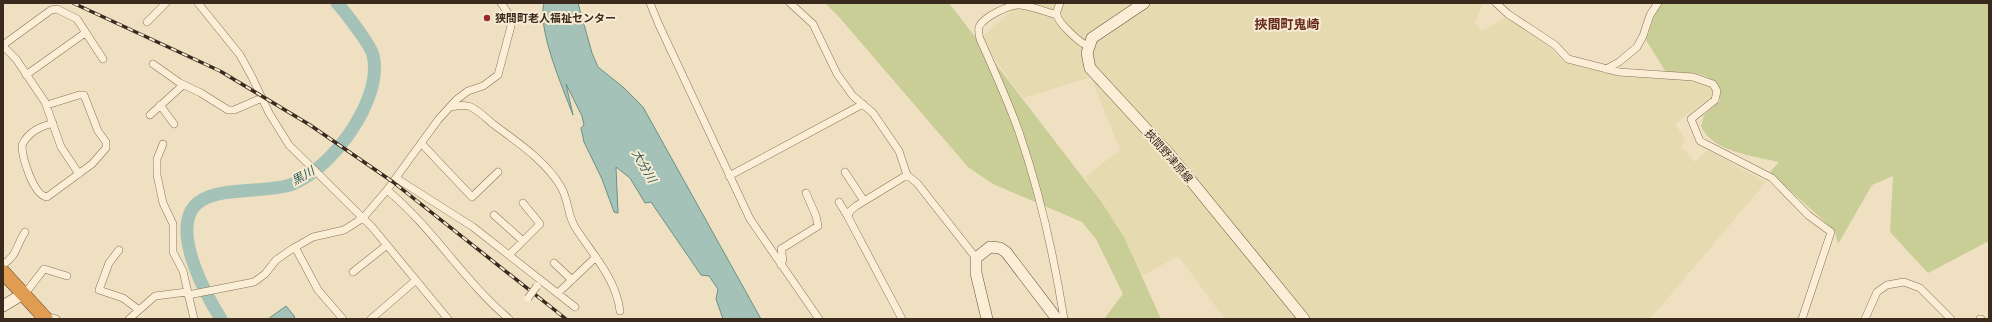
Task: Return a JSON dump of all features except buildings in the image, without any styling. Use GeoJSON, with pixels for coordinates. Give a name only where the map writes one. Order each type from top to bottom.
{"type":"FeatureCollection","features":[{"type":"Feature","properties":{"kind":"highway"},"geometry":{"type":"LineString","coordinates":[[3,272],[48,318]]}},
{"type":"Feature","properties":{"kind":"main road"},"geometry":{"type":"LineString","coordinates":[[1088,46],[1093,37],[1144,3]]}},
{"type":"Feature","properties":{"kind":"main road","name":"挾間野津原線"},"geometry":{"type":"LineString","coordinates":[[1088,46],[1087,61],[1091,71],[1170,155],[1304,319]]}},
{"type":"Feature","properties":{"kind":"main road"},"geometry":{"type":"LineString","coordinates":[[987,319],[976,273],[976,258],[990,247],[1000,248],[1006,252],[1057,319]]}},
{"type":"Feature","properties":{"kind":"main road"},"geometry":{"type":"LineString","coordinates":[[3,306],[23,294]]}},
{"type":"Feature","properties":{"kind":"street"},"geometry":{"type":"LineString","coordinates":[[147,22],[166,3]]}},
{"type":"Feature","properties":{"kind":"street"},"geometry":{"type":"LineString","coordinates":[[198,3],[240,55],[274,122],[289,145],[363,218],[448,319]]}},
{"type":"Feature","properties":{"kind":"street"},"geometry":{"type":"LineString","coordinates":[[129,319],[155,296],[209,291],[257,281],[279,258],[295,247],[313,237],[344,230],[363,218],[387,190],[421,143],[450,107],[468,91],[483,86],[498,74],[511,26],[510,16],[501,3]]}},
{"type":"Feature","properties":{"kind":"street"},"geometry":{"type":"LineString","coordinates":[[650,3],[750,220],[819,319]]}},
{"type":"Feature","properties":{"kind":"street"},"geometry":{"type":"LineString","coordinates":[[790,3],[813,24],[837,74],[853,96],[873,113],[892,140],[899,151],[907,175],[917,183],[976,258]]}},
{"type":"Feature","properties":{"kind":"street"},"geometry":{"type":"LineString","coordinates":[[1057,16],[1060,3]]}},
{"type":"Feature","properties":{"kind":"street"},"geometry":{"type":"LineString","coordinates":[[1496,3],[1508,14],[1555,45],[1568,59],[1606,69],[1632,73],[1683,75],[1711,83],[1717,91],[1715,100],[1691,119],[1700,141],[1720,150],[1745,166],[1768,176],[1788,193],[1808,215],[1830,230],[1831,237],[1802,319]]}},
{"type":"Feature","properties":{"kind":"street"},"geometry":{"type":"LineString","coordinates":[[1606,69],[1624,58],[1637,46],[1643,36],[1650,15],[1658,3]]}},
{"type":"Feature","properties":{"kind":"street"},"geometry":{"type":"LineString","coordinates":[[1064,319],[1056,268],[1037,191],[1019,132],[980,39],[979,30],[980,25],[992,15],[1007,8],[1024,4],[1057,16],[1082,45],[1088,46]]}},
{"type":"Feature","properties":{"kind":"street"},"geometry":{"type":"LineString","coordinates":[[79,174],[61,147],[47,105],[11,52],[3,46],[50,10],[55,9],[77,19],[103,59]]}},
{"type":"Feature","properties":{"kind":"street"},"geometry":{"type":"LineString","coordinates":[[26,75],[85,33]]}},
{"type":"Feature","properties":{"kind":"street"},"geometry":{"type":"LineString","coordinates":[[153,64],[183,85],[230,110],[262,98]]}},
{"type":"Feature","properties":{"kind":"street"},"geometry":{"type":"LineString","coordinates":[[150,115],[183,85]]}},
{"type":"Feature","properties":{"kind":"street"},"geometry":{"type":"LineString","coordinates":[[47,105],[81,94],[86,98],[98,131],[106,142],[106,148],[92,164],[47,197],[42,194],[28,173],[22,143],[35,130],[53,123]]}},
{"type":"Feature","properties":{"kind":"street"},"geometry":{"type":"LineString","coordinates":[[729,176],[863,104]]}},
{"type":"Feature","properties":{"kind":"street"},"geometry":{"type":"LineString","coordinates":[[160,105],[174,124]]}},
{"type":"Feature","properties":{"kind":"street"},"geometry":{"type":"LineString","coordinates":[[450,107],[471,107],[540,162],[560,186],[567,199],[568,215],[596,257],[615,290],[620,311]]}},
{"type":"Feature","properties":{"kind":"street"},"geometry":{"type":"LineString","coordinates":[[421,143],[472,197],[498,172]]}},
{"type":"Feature","properties":{"kind":"street"},"geometry":{"type":"LineString","coordinates":[[163,144],[158,155],[156,171],[163,203],[173,224],[172,252],[182,269],[194,319]]}},
{"type":"Feature","properties":{"kind":"street"},"geometry":{"type":"LineString","coordinates":[[844,172],[864,201]]}},
{"type":"Feature","properties":{"kind":"street"},"geometry":{"type":"LineString","coordinates":[[848,216],[850,211],[864,201],[907,175]]}},
{"type":"Feature","properties":{"kind":"street"},"geometry":{"type":"LineString","coordinates":[[396,178],[473,226],[575,307]]}},
{"type":"Feature","properties":{"kind":"street"},"geometry":{"type":"LineString","coordinates":[[387,190],[419,219],[489,302],[509,319]]}},
{"type":"Feature","properties":{"kind":"street"},"geometry":{"type":"LineString","coordinates":[[781,265],[783,260],[781,249],[818,226],[816,216],[806,193]]}},
{"type":"Feature","properties":{"kind":"street"},"geometry":{"type":"LineString","coordinates":[[839,202],[848,216],[902,319]]}},
{"type":"Feature","properties":{"kind":"street"},"geometry":{"type":"LineString","coordinates":[[510,255],[540,224],[523,203]]}},
{"type":"Feature","properties":{"kind":"street"},"geometry":{"type":"LineString","coordinates":[[494,215],[524,240]]}},
{"type":"Feature","properties":{"kind":"street"},"geometry":{"type":"LineString","coordinates":[[3,265],[15,254],[18,243],[25,232]]}},
{"type":"Feature","properties":{"kind":"street"},"geometry":{"type":"LineString","coordinates":[[352,272],[387,245]]}},
{"type":"Feature","properties":{"kind":"street"},"geometry":{"type":"LineString","coordinates":[[295,247],[318,290],[343,319]]}},
{"type":"Feature","properties":{"kind":"street"},"geometry":{"type":"LineString","coordinates":[[119,250],[109,263],[99,290],[123,298],[139,310]]}},
{"type":"Feature","properties":{"kind":"street"},"geometry":{"type":"LineString","coordinates":[[558,293],[596,257]]}},
{"type":"Feature","properties":{"kind":"street"},"geometry":{"type":"LineString","coordinates":[[554,263],[572,280]]}},
{"type":"Feature","properties":{"kind":"street"},"geometry":{"type":"LineString","coordinates":[[23,294],[44,269],[67,276]]}},
{"type":"Feature","properties":{"kind":"street"},"geometry":{"type":"LineString","coordinates":[[372,319],[416,280]]}},
{"type":"Feature","properties":{"kind":"street"},"geometry":{"type":"LineString","coordinates":[[1865,319],[1877,292],[1887,286],[1904,282],[1913,283],[1920,288],[1951,319]]}},
{"type":"Feature","properties":{"kind":"street"},"geometry":{"type":"LineString","coordinates":[[528,298],[537,286]]}},
{"type":"Feature","properties":{"kind":"shaded area"},"geometry":{"type":"Polygon","coordinates":[[[1020,3],[1483,3],[1475,23],[1482,31],[1506,17],[1547,43],[1560,59],[1569,64],[1603,72],[1636,77],[1669,77],[1709,85],[1712,89],[1712,96],[1675,124],[1685,139],[1681,147],[1695,162],[1707,150],[1766,182],[1656,312],[1648,319],[1225,319],[1178,256],[1142,276],[1085,177],[1120,150],[1091,77],[1023,98],[980,39],[1020,3]]]}},
{"type":"Feature","properties":{"kind":"green space"},"geometry":{"type":"Polygon","coordinates":[[[825,3],[949,3],[1100,200],[1124,237],[1161,319],[1104,319],[1123,294],[1096,239],[1082,222],[993,184],[968,167],[839,17],[825,3]]]}},
{"type":"Feature","properties":{"kind":"green space"},"geometry":{"type":"Polygon","coordinates":[[[1659,3],[1989,3],[1989,241],[1928,273],[1890,232],[1893,176],[1872,185],[1838,244],[1835,231],[1770,172],[1779,162],[1735,152],[1714,142],[1706,135],[1701,126],[1704,115],[1720,101],[1718,90],[1715,83],[1702,75],[1693,73],[1666,72],[1646,40],[1659,3]]]}},
{"type":"Feature","properties":{"kind":"water","name":"大分川"},"geometry":{"type":"Polygon","coordinates":[[[544,3],[578,3],[592,53],[598,67],[623,87],[643,107],[761,319],[723,319],[716,299],[718,289],[709,276],[701,275],[651,202],[645,203],[630,178],[616,167],[618,213],[614,212],[602,179],[584,142],[581,128],[584,125],[582,116],[566,84],[573,115],[552,59],[544,28],[544,3]]]}},
{"type":"Feature","properties":{"kind":"water"},"geometry":{"type":"Polygon","coordinates":[[[286,306],[295,317],[292,319],[268,319],[286,306]]]}},
{"type":"Feature","properties":{"kind":"waterway","name":"黒川"},"geometry":{"type":"LineString","coordinates":[[221,319],[201,282],[190,252],[187,237],[187,223],[191,211],[199,202],[222,193],[267,189],[293,184],[308,176],[324,163],[352,130],[363,111],[371,91],[374,73],[373,55],[362,36],[337,3]]}},
{"type":"Feature","properties":{"kind":"railway"},"geometry":{"type":"LineString","coordinates":[[73,3],[220,71],[310,125],[393,182],[566,319]]}},
{"type":"Feature","properties":{"kind":"place","name":"狭間町老人福祉センター"},"geometry":{"type":"Point","coordinates":[487,18]}},
{"type":"Feature","properties":{"kind":"district","name":"挾間町鬼崎"},"geometry":{"type":"Point","coordinates":[1287,24]}}]}
